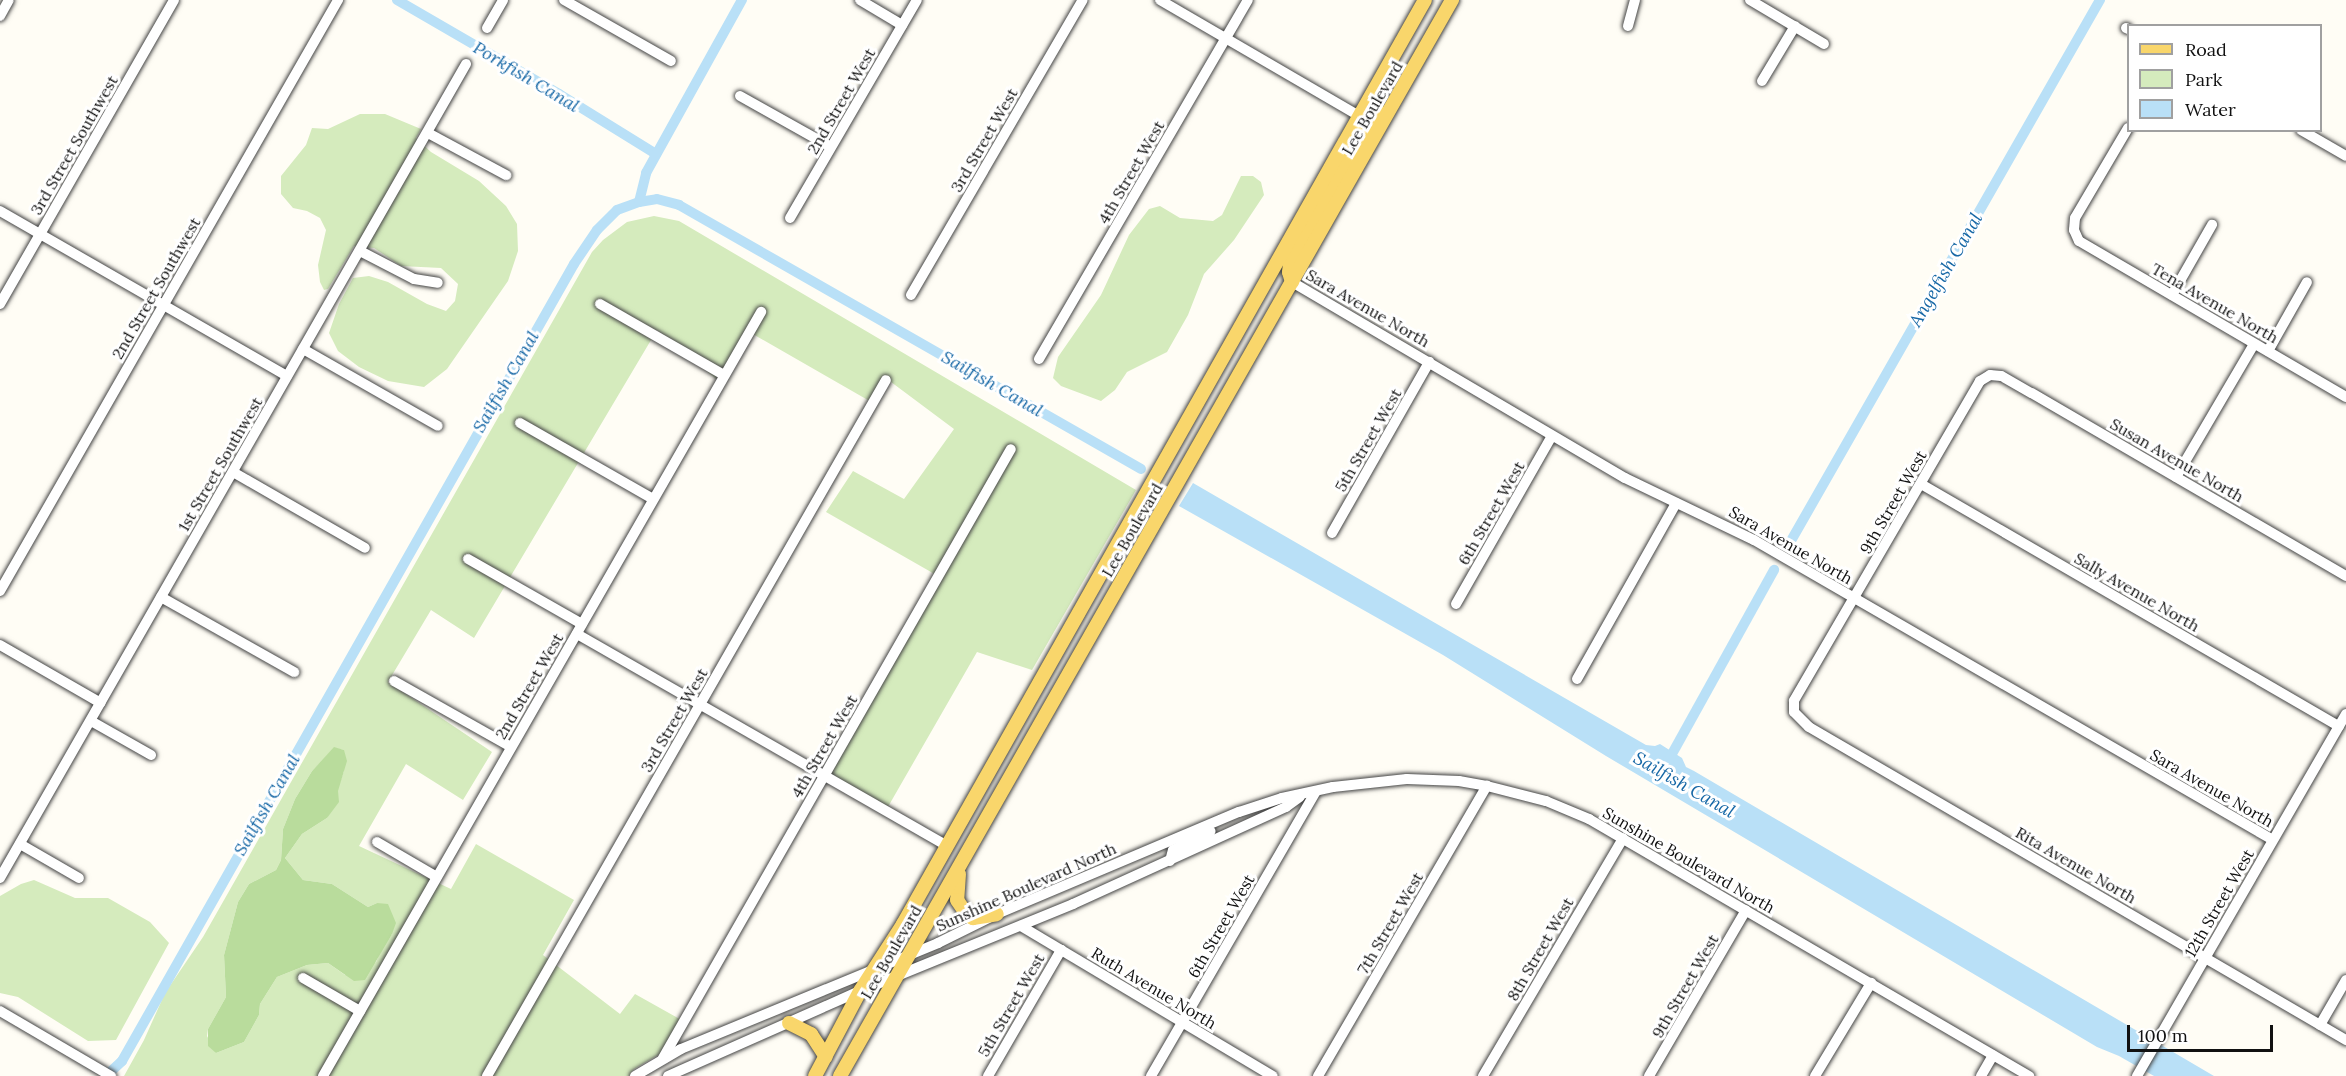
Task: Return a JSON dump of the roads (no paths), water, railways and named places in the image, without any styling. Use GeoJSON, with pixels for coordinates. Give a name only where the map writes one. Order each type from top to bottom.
{"type":"FeatureCollection","features":[{"type":"Feature","properties":{"kind":"main road","name":"Lee Boulevard"},"geometry":{"type":"LineString","coordinates":[[815,1076],[860,991],[895,937],[947,846],[1425,0]]}},
{"type":"Feature","properties":{"kind":"main road","name":"Lee Boulevard"},"geometry":{"type":"LineString","coordinates":[[840,1076],[906,956],[960,867],[1452,0]]}},
{"type":"Feature","properties":{"kind":"main road"},"geometry":{"type":"LineString","coordinates":[[1292,282],[1289,272],[1295,254],[1377,110],[1378,82]]}},
{"type":"Feature","properties":{"kind":"main road"},"geometry":{"type":"LineString","coordinates":[[960,867],[956,888],[958,906],[973,918],[997,914]]}},
{"type":"Feature","properties":{"kind":"main road"},"geometry":{"type":"LineString","coordinates":[[789,1023],[811,1034],[826,1057]]}},
{"type":"Feature","properties":{"kind":"street"},"geometry":{"type":"LineString","coordinates":[[0,16],[9,0]]}},
{"type":"Feature","properties":{"kind":"street","name":"3rd Street Southwest"},"geometry":{"type":"LineString","coordinates":[[0,304],[174,0]]}},
{"type":"Feature","properties":{"kind":"street","name":"2nd Street Southwest"},"geometry":{"type":"LineString","coordinates":[[0,591],[338,0]]}},
{"type":"Feature","properties":{"kind":"street"},"geometry":{"type":"LineString","coordinates":[[487,28],[503,0]]}},
{"type":"Feature","properties":{"kind":"street"},"geometry":{"type":"LineString","coordinates":[[564,0],[671,61]]}},
{"type":"Feature","properties":{"kind":"street"},"geometry":{"type":"LineString","coordinates":[[860,0],[902,25]]}},
{"type":"Feature","properties":{"kind":"street","name":"2nd Street West"},"geometry":{"type":"LineString","coordinates":[[790,218],[917,0]]}},
{"type":"Feature","properties":{"kind":"street","name":"3rd Street West"},"geometry":{"type":"LineString","coordinates":[[911,295],[1083,0]]}},
{"type":"Feature","properties":{"kind":"street"},"geometry":{"type":"LineString","coordinates":[[1160,0],[1359,116]]}},
{"type":"Feature","properties":{"kind":"street","name":"4th Street West"},"geometry":{"type":"LineString","coordinates":[[1039,359],[1248,0]]}},
{"type":"Feature","properties":{"kind":"street"},"geometry":{"type":"LineString","coordinates":[[1628,26],[1635,0]]}},
{"type":"Feature","properties":{"kind":"street"},"geometry":{"type":"LineString","coordinates":[[1750,0],[1824,44]]}},
{"type":"Feature","properties":{"kind":"street"},"geometry":{"type":"LineString","coordinates":[[1762,81],[1795,26]]}},
{"type":"Feature","properties":{"kind":"street","name":"1st Street Southwest"},"geometry":{"type":"LineString","coordinates":[[0,878],[466,64]]}},
{"type":"Feature","properties":{"kind":"street"},"geometry":{"type":"LineString","coordinates":[[740,96],[831,147]]}},
{"type":"Feature","properties":{"kind":"street","name":"Tena Avenue North"},"geometry":{"type":"LineString","coordinates":[[2127,130],[2075,218],[2074,230],[2079,241],[2346,397]]}},
{"type":"Feature","properties":{"kind":"street"},"geometry":{"type":"LineString","coordinates":[[428,132],[506,176]]}},
{"type":"Feature","properties":{"kind":"street"},"geometry":{"type":"LineString","coordinates":[[2304,132],[2346,156]]}},
{"type":"Feature","properties":{"kind":"street"},"geometry":{"type":"LineString","coordinates":[[0,211],[287,376]]}},
{"type":"Feature","properties":{"kind":"street"},"geometry":{"type":"LineString","coordinates":[[2172,295],[2212,225]]}},
{"type":"Feature","properties":{"kind":"street"},"geometry":{"type":"LineString","coordinates":[[360,251],[414,279],[438,283]]}},
{"type":"Feature","properties":{"kind":"street","name":"Sara Avenue North"},"geometry":{"type":"LineString","coordinates":[[1292,282],[1625,478],[1730,527],[2272,840]]}},
{"type":"Feature","properties":{"kind":"street"},"geometry":{"type":"LineString","coordinates":[[2268,351],[2307,282]]}},
{"type":"Feature","properties":{"kind":"street"},"geometry":{"type":"LineString","coordinates":[[600,304],[724,375]]}},
{"type":"Feature","properties":{"kind":"street","name":"2nd Street West"},"geometry":{"type":"LineString","coordinates":[[323,1076],[761,312]]}},
{"type":"Feature","properties":{"kind":"street"},"geometry":{"type":"LineString","coordinates":[[2176,477],[2254,344]]}},
{"type":"Feature","properties":{"kind":"street"},"geometry":{"type":"LineString","coordinates":[[303,349],[438,426]]}},
{"type":"Feature","properties":{"kind":"street","name":"5th Street West"},"geometry":{"type":"LineString","coordinates":[[1332,533],[1429,362]]}},
{"type":"Feature","properties":{"kind":"street","name":"Susan Avenue North"},"geometry":{"type":"LineString","coordinates":[[1990,375],[2001,376],[2346,576]]}},
{"type":"Feature","properties":{"kind":"street","name":"9th Street West"},"geometry":{"type":"LineString","coordinates":[[1794,712],[1794,701],[1980,381],[1990,375]]}},
{"type":"Feature","properties":{"kind":"street","name":"3rd Street West"},"geometry":{"type":"LineString","coordinates":[[487,1076],[886,380]]}},
{"type":"Feature","properties":{"kind":"street"},"geometry":{"type":"LineString","coordinates":[[520,423],[653,499]]}},
{"type":"Feature","properties":{"kind":"street","name":"6th Street West"},"geometry":{"type":"LineString","coordinates":[[1456,604],[1552,436]]}},
{"type":"Feature","properties":{"kind":"street","name":"4th Street West"},"geometry":{"type":"LineString","coordinates":[[663,1058],[1011,449]]}},
{"type":"Feature","properties":{"kind":"street"},"geometry":{"type":"LineString","coordinates":[[233,472],[365,548]]}},
{"type":"Feature","properties":{"kind":"street","name":"Sally Avenue North"},"geometry":{"type":"LineString","coordinates":[[1921,484],[2339,726]]}},
{"type":"Feature","properties":{"kind":"street"},"geometry":{"type":"LineString","coordinates":[[1577,679],[1676,503]]}},
{"type":"Feature","properties":{"kind":"street"},"geometry":{"type":"LineString","coordinates":[[468,558],[700,705],[947,846]]}},
{"type":"Feature","properties":{"kind":"street"},"geometry":{"type":"LineString","coordinates":[[161,597],[294,672]]}},
{"type":"Feature","properties":{"kind":"street"},"geometry":{"type":"LineString","coordinates":[[0,645],[101,703]]}},
{"type":"Feature","properties":{"kind":"street"},"geometry":{"type":"LineString","coordinates":[[394,681],[511,747]]}},
{"type":"Feature","properties":{"kind":"street","name":"Rita Avenue North"},"geometry":{"type":"LineString","coordinates":[[1794,712],[1809,727],[2346,1040]]}},
{"type":"Feature","properties":{"kind":"street","name":"12th Street West"},"geometry":{"type":"LineString","coordinates":[[2137,1076],[2346,714]]}},
{"type":"Feature","properties":{"kind":"street"},"geometry":{"type":"LineString","coordinates":[[91,721],[151,755]]}},
{"type":"Feature","properties":{"kind":"street","name":"Sunshine Boulevard North"},"geometry":{"type":"LineString","coordinates":[[635,1076],[663,1058],[1239,812],[1281,798],[1357,782],[1407,779],[1448,780],[1487,786],[1546,801],[1623,838],[2028,1076]]}},
{"type":"Feature","properties":{"kind":"street","name":"7th Street West"},"geometry":{"type":"LineString","coordinates":[[1318,1076],[1487,786]]}},
{"type":"Feature","properties":{"kind":"street","name":"6th Street West"},"geometry":{"type":"LineString","coordinates":[[1151,1076],[1317,791]]}},
{"type":"Feature","properties":{"kind":"street","name":"Sunshine Boulevard North"},"geometry":{"type":"LineString","coordinates":[[668,1076],[860,991],[1021,926],[1170,861],[1286,807],[1302,795]]}},
{"type":"Feature","properties":{"kind":"street"},"geometry":{"type":"LineString","coordinates":[[1148,850],[1170,861],[1173,850],[1228,823],[1239,812]]}},
{"type":"Feature","properties":{"kind":"street","name":"8th Street West"},"geometry":{"type":"LineString","coordinates":[[1483,1076],[1623,838]]}},
{"type":"Feature","properties":{"kind":"street"},"geometry":{"type":"LineString","coordinates":[[377,842],[437,877]]}},
{"type":"Feature","properties":{"kind":"street"},"geometry":{"type":"LineString","coordinates":[[20,844],[79,878]]}},
{"type":"Feature","properties":{"kind":"street","name":"9th Street West"},"geometry":{"type":"LineString","coordinates":[[1649,1076],[1746,910]]}},
{"type":"Feature","properties":{"kind":"street","name":"Ruth Avenue North"},"geometry":{"type":"LineString","coordinates":[[1021,926],[1273,1076]]}},
{"type":"Feature","properties":{"kind":"street","name":"5th Street West"},"geometry":{"type":"LineString","coordinates":[[988,1076],[1061,950]]}},
{"type":"Feature","properties":{"kind":"street"},"geometry":{"type":"LineString","coordinates":[[303,978],[360,1011]]}},
{"type":"Feature","properties":{"kind":"street"},"geometry":{"type":"LineString","coordinates":[[2320,1024],[2346,981]]}},
{"type":"Feature","properties":{"kind":"street"},"geometry":{"type":"LineString","coordinates":[[1815,1076],[1870,983]]}},
{"type":"Feature","properties":{"kind":"street"},"geometry":{"type":"LineString","coordinates":[[0,1011],[111,1076]]}},
{"type":"Feature","properties":{"kind":"street"},"geometry":{"type":"LineString","coordinates":[[1981,1076],[1993,1055]]}},
{"type":"Feature","properties":{"kind":"water"},"geometry":{"type":"Polygon","coordinates":[[[1193,483],[1646,745],[1660,744],[1682,758],[1686,767],[2214,1076],[2154,1076],[2119,1056],[2097,1047],[1606,756],[1443,655],[1179,506],[1193,483]]]}},
{"type":"Feature","properties":{"kind":"waterway","name":"Porkfish Canal"},"geometry":{"type":"LineString","coordinates":[[397,0],[559,94],[656,154]]}},
{"type":"Feature","properties":{"kind":"waterway"},"geometry":{"type":"LineString","coordinates":[[639,202],[646,173],[742,0]]}},
{"type":"Feature","properties":{"kind":"waterway","name":"Angelfish Canal"},"geometry":{"type":"LineString","coordinates":[[1792,539],[2100,0]]}},
{"type":"Feature","properties":{"kind":"waterway","name":"Sailfish Canal"},"geometry":{"type":"LineString","coordinates":[[106,1076],[122,1061],[574,264],[597,230],[617,210],[639,202],[657,199],[679,205],[1141,469]]}},
{"type":"Feature","properties":{"kind":"waterway","name":"Angelfish Canal"},"geometry":{"type":"LineString","coordinates":[[1667,763],[1774,570]]}}]}
